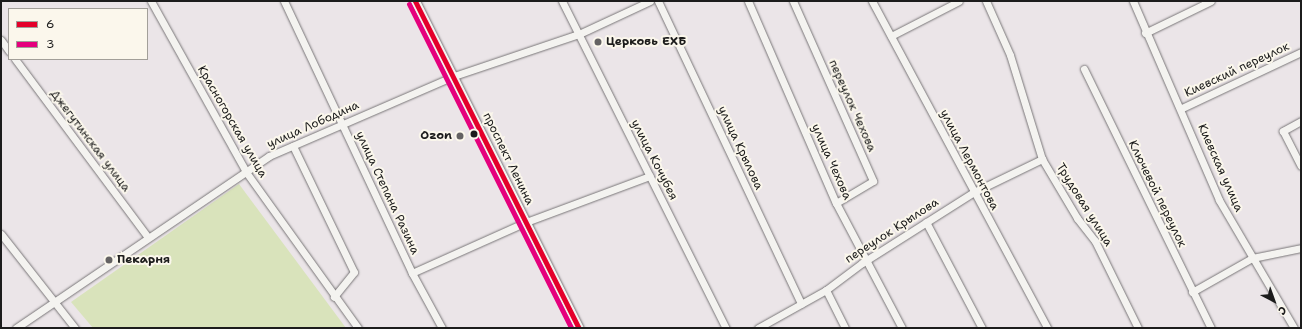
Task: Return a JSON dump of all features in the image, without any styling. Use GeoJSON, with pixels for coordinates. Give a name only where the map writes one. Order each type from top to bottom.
{"type":"FeatureCollection","features":[{"type":"Feature","properties":{"kind":"main road","name":"проспект Ленина"},"geometry":{"type":"LineString","coordinates":[[415,1],[454,76],[579,328]]}},
{"type":"Feature","properties":{"kind":"street","name":"Красногорская улица"},"geometry":{"type":"LineString","coordinates":[[151,1],[246,172],[334,297],[358,328]]}},
{"type":"Feature","properties":{"kind":"street","name":"улица Степана Разина"},"geometry":{"type":"LineString","coordinates":[[284,1],[412,273],[442,328]]}},
{"type":"Feature","properties":{"kind":"street","name":"улица Кочубея"},"geometry":{"type":"LineString","coordinates":[[562,1],[726,328]]}},
{"type":"Feature","properties":{"kind":"street","name":"улица Лободина"},"geometry":{"type":"LineString","coordinates":[[16,328],[147,236],[269,156],[454,76],[579,34],[650,1]]}},
{"type":"Feature","properties":{"kind":"street","name":"улица Крылова"},"geometry":{"type":"LineString","coordinates":[[658,1],[801,304]]}},
{"type":"Feature","properties":{"kind":"street","name":"улица Чехова"},"geometry":{"type":"LineString","coordinates":[[748,1],[836,203],[902,328]]}},
{"type":"Feature","properties":{"kind":"street","name":"переулок Чехова"},"geometry":{"type":"LineString","coordinates":[[793,1],[873,181],[836,203]]}},
{"type":"Feature","properties":{"kind":"street","name":"улица Лермонтова"},"geometry":{"type":"LineString","coordinates":[[872,1],[1047,328]]}},
{"type":"Feature","properties":{"kind":"street"},"geometry":{"type":"LineString","coordinates":[[891,36],[959,1]]}},
{"type":"Feature","properties":{"kind":"street","name":"Трудовая улица"},"geometry":{"type":"LineString","coordinates":[[986,1],[1010,54],[1042,159],[1076,218],[1095,241],[1138,328]]}},
{"type":"Feature","properties":{"kind":"street","name":"Киевская улица"},"geometry":{"type":"LineString","coordinates":[[1133,1],[1145,33],[1182,108],[1220,200],[1252,258],[1294,328]]}},
{"type":"Feature","properties":{"kind":"street"},"geometry":{"type":"LineString","coordinates":[[1145,33],[1211,1]]}},
{"type":"Feature","properties":{"kind":"street"},"geometry":{"type":"LineString","coordinates":[[1,40],[8,50]]}},
{"type":"Feature","properties":{"kind":"street","name":"Киевский переулок"},"geometry":{"type":"LineString","coordinates":[[1182,108],[1301,52]]}},
{"type":"Feature","properties":{"kind":"street","name":"Джегутинская улица"},"geometry":{"type":"LineString","coordinates":[[16,60],[147,236]]}},
{"type":"Feature","properties":{"kind":"street","name":"Ключевой переулок"},"geometry":{"type":"LineString","coordinates":[[1084,69],[1192,292],[1212,328]]}},
{"type":"Feature","properties":{"kind":"street"},"geometry":{"type":"LineString","coordinates":[[1301,121],[1283,131],[1301,166]]}},
{"type":"Feature","properties":{"kind":"street"},"geometry":{"type":"LineString","coordinates":[[293,146],[354,272],[334,297]]}},
{"type":"Feature","properties":{"kind":"street","name":"переулок Крылова"},"geometry":{"type":"LineString","coordinates":[[758,328],[826,290],[866,260],[974,192],[1042,159]]}},
{"type":"Feature","properties":{"kind":"street"},"geometry":{"type":"LineString","coordinates":[[412,273],[526,222],[650,176]]}},
{"type":"Feature","properties":{"kind":"street"},"geometry":{"type":"LineString","coordinates":[[926,222],[982,328]]}},
{"type":"Feature","properties":{"kind":"street"},"geometry":{"type":"LineString","coordinates":[[1,234],[53,302],[75,328]]}},
{"type":"Feature","properties":{"kind":"street"},"geometry":{"type":"LineString","coordinates":[[1192,292],[1252,258],[1301,248]]}},
{"type":"Feature","properties":{"kind":"street"},"geometry":{"type":"LineString","coordinates":[[826,290],[845,328]]}},
{"type":"Feature","properties":{"kind":"green space"},"geometry":{"type":"Polygon","coordinates":[[[239,184],[346,328],[93,328],[71,302],[239,184]]]}},
{"type":"Feature","properties":{"kind":"transit line","name":"6"},"geometry":{"type":"LineString","coordinates":[[415,1],[579,328]]}},
{"type":"Feature","properties":{"kind":"transit line","name":"3"},"geometry":{"type":"LineString","coordinates":[[409,4],[571,328]]}},
{"type":"Feature","properties":{"kind":"place","name":"Церковь ЕХБ"},"geometry":{"type":"Point","coordinates":[598,42]}},
{"type":"Feature","properties":{"kind":"place","name":"Ozon"},"geometry":{"type":"Point","coordinates":[460,136]}},
{"type":"Feature","properties":{"kind":"place","name":"Пекарня"},"geometry":{"type":"Point","coordinates":[109,260]}}]}
